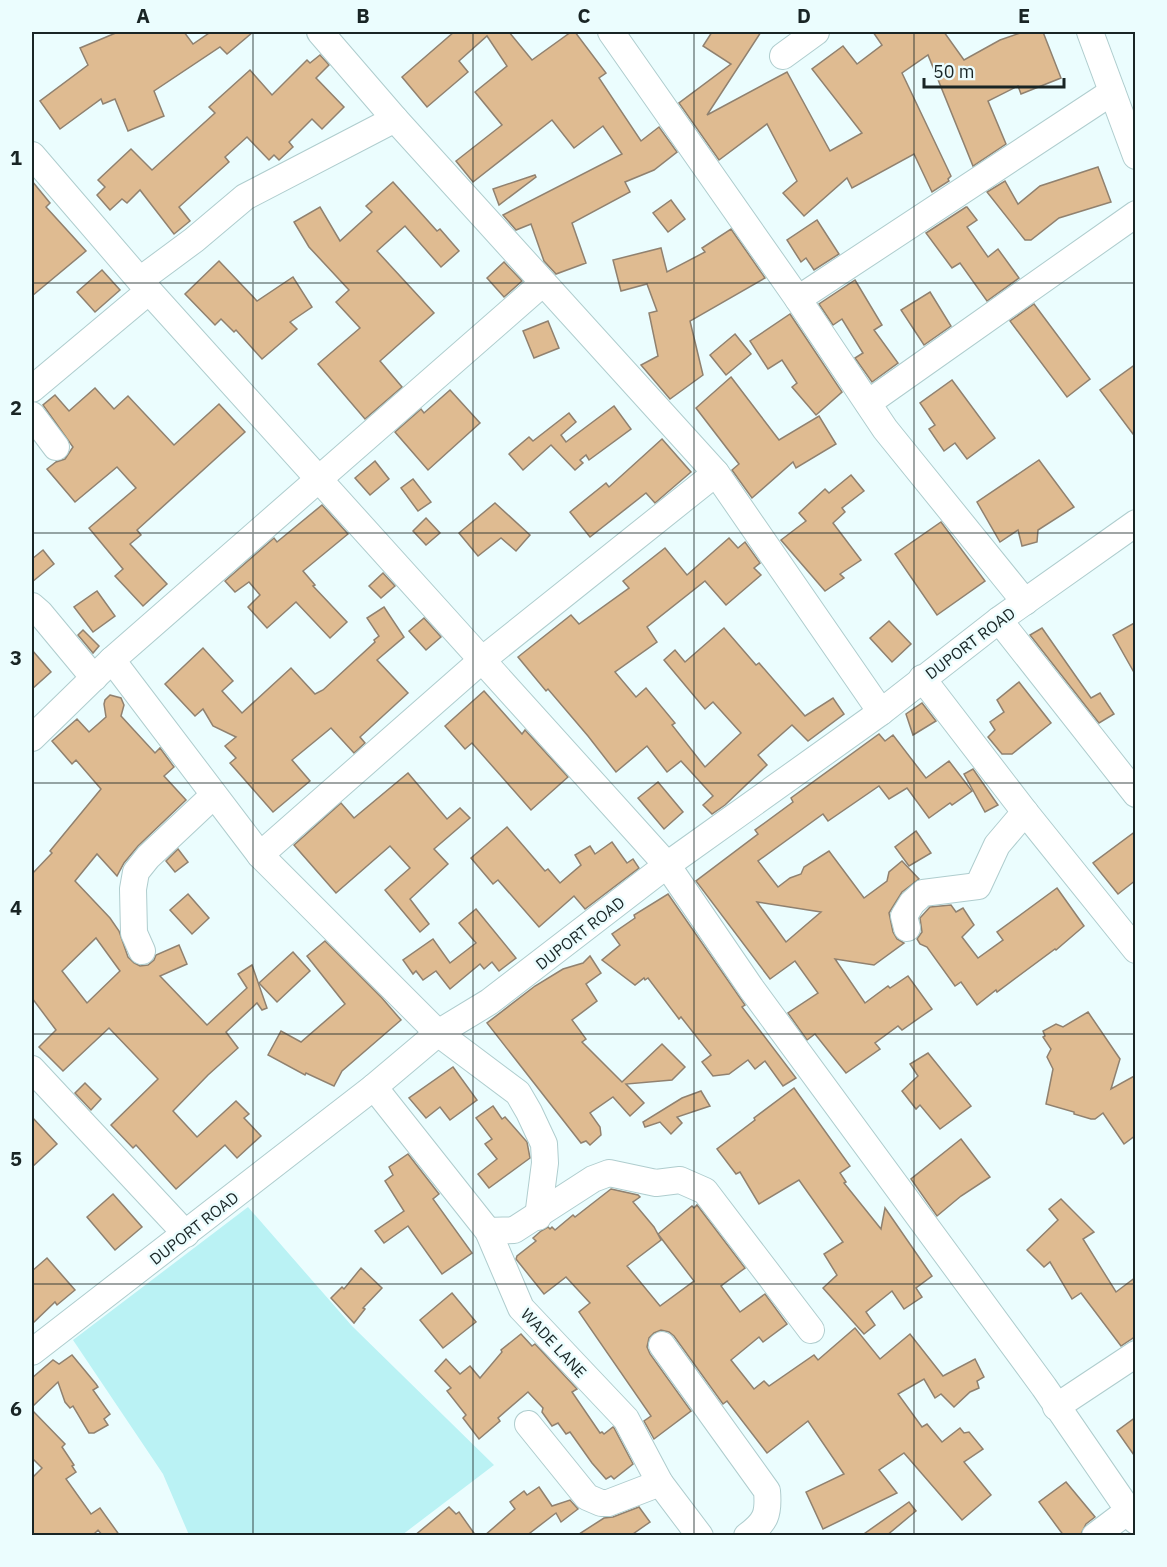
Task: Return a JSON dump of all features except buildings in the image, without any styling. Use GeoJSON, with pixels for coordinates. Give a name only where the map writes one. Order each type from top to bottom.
{"type":"FeatureCollection","features":[{"type":"Feature","properties":{"kind":"street"},"geometry":{"type":"LineString","coordinates":[[320,32],[395,119],[716,473],[881,712]]}},
{"type":"Feature","properties":{"kind":"street"},"geometry":{"type":"LineString","coordinates":[[612,32],[798,299],[885,429],[1025,602]]}},
{"type":"Feature","properties":{"kind":"street"},"geometry":{"type":"LineString","coordinates":[[783,56],[816,32]]}},
{"type":"Feature","properties":{"kind":"street"},"geometry":{"type":"LineString","coordinates":[[1090,32],[1136,156]]}},
{"type":"Feature","properties":{"kind":"street"},"geometry":{"type":"LineString","coordinates":[[798,299],[1112,92]]}},
{"type":"Feature","properties":{"kind":"street"},"geometry":{"type":"LineString","coordinates":[[32,389],[194,240],[245,197],[395,119]]}},
{"type":"Feature","properties":{"kind":"street"},"geometry":{"type":"LineString","coordinates":[[32,155],[145,286],[667,865],[751,988],[1044,1387],[1132,1516],[1095,1536]]}},
{"type":"Feature","properties":{"kind":"street"},"geometry":{"type":"LineString","coordinates":[[868,403],[1136,214]]}},
{"type":"Feature","properties":{"kind":"street"},"geometry":{"type":"LineString","coordinates":[[32,738],[112,660],[543,283]]}},
{"type":"Feature","properties":{"kind":"street"},"geometry":{"type":"LineString","coordinates":[[32,415],[56,447]]}},
{"type":"Feature","properties":{"kind":"street"},"geometry":{"type":"LineString","coordinates":[[260,855],[482,660],[716,473]]}},
{"type":"Feature","properties":{"kind":"street","name":"DUPORT ROAD"},"geometry":{"type":"LineString","coordinates":[[32,1352],[374,1087],[438,1033],[489,1002],[667,865],[881,712],[999,620],[1136,523]]}},
{"type":"Feature","properties":{"kind":"street"},"geometry":{"type":"LineString","coordinates":[[32,606],[94,678]]}},
{"type":"Feature","properties":{"kind":"street"},"geometry":{"type":"LineString","coordinates":[[999,620],[1136,794]]}},
{"type":"Feature","properties":{"kind":"street"},"geometry":{"type":"LineString","coordinates":[[112,660],[260,855],[438,1033],[518,1094],[544,1144],[545,1163],[538,1216]]}},
{"type":"Feature","properties":{"kind":"street"},"geometry":{"type":"LineString","coordinates":[[922,678],[1024,812],[1136,950]]}},
{"type":"Feature","properties":{"kind":"street"},"geometry":{"type":"LineString","coordinates":[[142,951],[134,933],[133,890],[136,872],[148,857],[214,795]]}},
{"type":"Feature","properties":{"kind":"street"},"geometry":{"type":"LineString","coordinates":[[907,928],[904,916],[912,903],[923,893],[981,893],[997,845],[1024,812]]}},
{"type":"Feature","properties":{"kind":"street"},"geometry":{"type":"LineString","coordinates":[[32,1069],[186,1234]]}},
{"type":"Feature","properties":{"kind":"street","name":"WADE LANE"},"geometry":{"type":"LineString","coordinates":[[374,1087],[488,1231],[521,1308],[626,1419],[660,1483],[700,1536]]}},
{"type":"Feature","properties":{"kind":"street"},"geometry":{"type":"LineString","coordinates":[[488,1231],[514,1230],[593,1179],[609,1173],[656,1183],[680,1180],[705,1191],[811,1330]]}},
{"type":"Feature","properties":{"kind":"street"},"geometry":{"type":"LineString","coordinates":[[662,1344],[767,1491],[769,1510],[760,1527],[747,1536]]}},
{"type":"Feature","properties":{"kind":"street"},"geometry":{"type":"LineString","coordinates":[[1056,1407],[1136,1354]]}},
{"type":"Feature","properties":{"kind":"street"},"geometry":{"type":"LineString","coordinates":[[528,1424],[588,1497],[601,1503],[608,1503],[660,1483]]}},
{"type":"Feature","properties":{"kind":"shaded area"},"geometry":{"type":"Polygon","coordinates":[[[248,1207],[352,1326],[494,1465],[402,1535],[189,1535],[163,1474],[73,1340],[248,1207]]]}}]}
